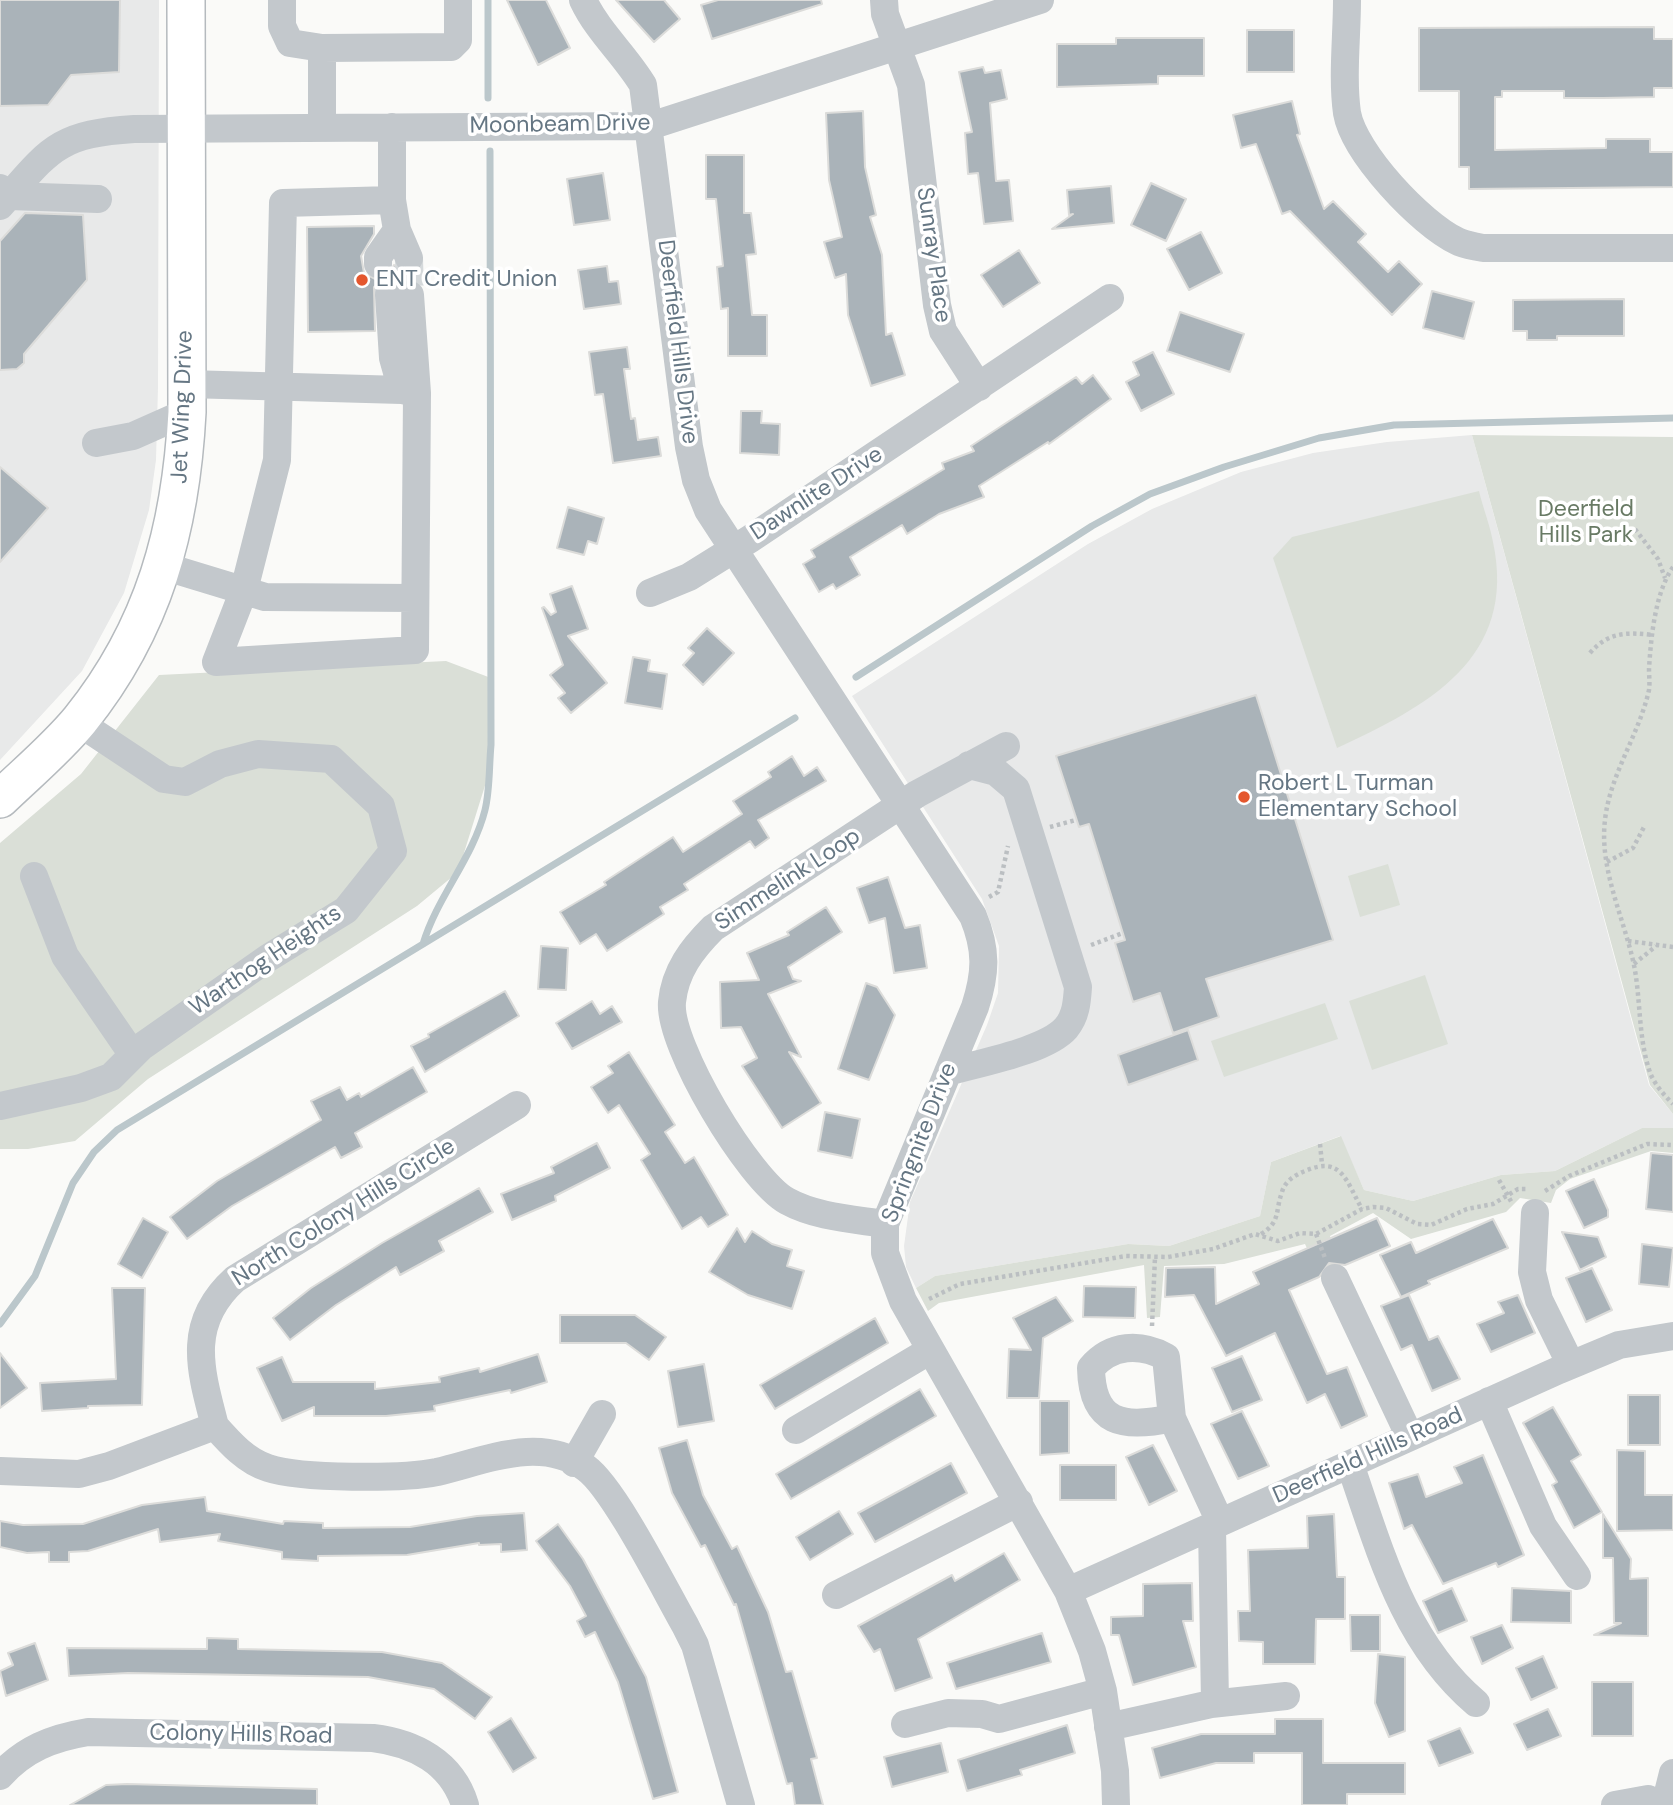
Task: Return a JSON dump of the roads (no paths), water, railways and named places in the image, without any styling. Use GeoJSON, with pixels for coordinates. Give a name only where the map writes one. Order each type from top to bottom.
{"type":"FeatureCollection","features":[{"type":"Feature","properties":{"kind":"main road","name":"Jet Wing Drive"},"geometry":{"type":"LineString","coordinates":[[0,799],[78,722],[105,687],[129,647],[152,600],[178,504],[187,398],[186,0]]}},
{"type":"Feature","properties":{"kind":"street"},"geometry":{"type":"LineString","coordinates":[[282,0],[282,26],[290,43],[322,48],[451,47],[458,40],[458,0]]}},
{"type":"Feature","properties":{"kind":"street","name":"Deerfield Hills Drive"},"geometry":{"type":"LineString","coordinates":[[583,0],[591,17],[632,66],[643,85],[689,447],[696,480],[708,510],[731,550]]}},
{"type":"Feature","properties":{"kind":"street","name":"Sunray Place"},"geometry":{"type":"LineString","coordinates":[[884,0],[885,15],[911,85],[937,305],[943,331],[979,387]]}},
{"type":"Feature","properties":{"kind":"street","name":"Moonbeam Drive"},"geometry":{"type":"LineString","coordinates":[[3,197],[43,158],[76,138],[109,130],[650,126],[1040,0]]}},
{"type":"Feature","properties":{"kind":"street"},"geometry":{"type":"LineString","coordinates":[[1346,0],[1347,111],[1352,130],[1362,150],[1414,208],[1435,225],[1457,241],[1483,247],[1673,248]]}},
{"type":"Feature","properties":{"kind":"street"},"geometry":{"type":"LineString","coordinates":[[322,48],[322,128]]}},
{"type":"Feature","properties":{"kind":"street"},"geometry":{"type":"LineString","coordinates":[[392,127],[392,200],[397,230],[392,260]]}},
{"type":"Feature","properties":{"kind":"street"},"geometry":{"type":"LineString","coordinates":[[3,197],[98,199]]}},
{"type":"Feature","properties":{"kind":"street"},"geometry":{"type":"LineString","coordinates":[[392,200],[283,203],[277,460],[244,590],[216,663],[415,650],[415,598],[400,390],[377,342],[392,295]]}},
{"type":"Feature","properties":{"kind":"street"},"geometry":{"type":"LineString","coordinates":[[979,387],[1110,298]]}},
{"type":"Feature","properties":{"kind":"street"},"geometry":{"type":"LineString","coordinates":[[96,443],[133,436],[187,398],[279,386],[400,390]]}},
{"type":"Feature","properties":{"kind":"street","name":"Dawnlite Drive"},"geometry":{"type":"LineString","coordinates":[[650,593],[689,578],[979,387]]}},
{"type":"Feature","properties":{"kind":"street","name":"Springnite Drive"},"geometry":{"type":"LineString","coordinates":[[731,550],[973,916],[983,940],[984,977],[885,1224],[888,1266],[929,1351],[1019,1502],[1068,1591],[1092,1651],[1102,1691],[1115,1771],[1116,1805]]}},
{"type":"Feature","properties":{"kind":"street"},"geometry":{"type":"LineString","coordinates":[[163,566],[265,597],[415,598]]}},
{"type":"Feature","properties":{"kind":"street","name":"Warthog Heights"},"geometry":{"type":"LineString","coordinates":[[0,1106],[81,1088],[111,1077],[132,1055],[268,958],[346,910],[393,851],[381,806],[331,759],[258,754],[220,764],[185,782],[164,779],[78,722]]}},
{"type":"Feature","properties":{"kind":"street","name":"Simmelink Loop"},"geometry":{"type":"LineString","coordinates":[[885,1224],[810,1212],[786,1201],[766,1186],[751,1167],[685,1059],[676,1032],[672,1003],[679,973],[693,949],[713,928],[899,807],[968,765],[1006,746]]}},
{"type":"Feature","properties":{"kind":"street"},"geometry":{"type":"LineString","coordinates":[[948,1072],[1048,1041],[1065,1029],[1076,1010],[1078,987],[1016,789],[996,772],[968,765]]}},
{"type":"Feature","properties":{"kind":"street"},"geometry":{"type":"LineString","coordinates":[[34,876],[65,956],[132,1055]]}},
{"type":"Feature","properties":{"kind":"street","name":"North Colony Hills Circle"},"geometry":{"type":"LineString","coordinates":[[215,1426],[201,1373],[200,1350],[205,1324],[215,1297],[235,1279],[517,1105]]}},
{"type":"Feature","properties":{"kind":"street"},"geometry":{"type":"LineString","coordinates":[[1524,1209],[1539,1300],[1571,1365]]}},
{"type":"Feature","properties":{"kind":"street"},"geometry":{"type":"LineString","coordinates":[[1335,1278],[1410,1437]]}},
{"type":"Feature","properties":{"kind":"street","name":"Deerfield Hills Road"},"geometry":{"type":"LineString","coordinates":[[1068,1591],[1571,1365],[1619,1345],[1673,1336]]}},
{"type":"Feature","properties":{"kind":"street"},"geometry":{"type":"LineString","coordinates":[[1172,1418],[1152,1422],[1110,1419],[1096,1405],[1091,1368],[1099,1358],[1122,1347],[1150,1348],[1166,1357],[1172,1418],[1216,1524],[1215,1703]]}},
{"type":"Feature","properties":{"kind":"street"},"geometry":{"type":"LineString","coordinates":[[796,1430],[929,1351]]}},
{"type":"Feature","properties":{"kind":"street"},"geometry":{"type":"LineString","coordinates":[[1489,1401],[1543,1526],[1577,1576]]}},
{"type":"Feature","properties":{"kind":"street"},"geometry":{"type":"LineString","coordinates":[[574,1462],[602,1414]]}},
{"type":"Feature","properties":{"kind":"street"},"geometry":{"type":"LineString","coordinates":[[0,1471],[79,1474],[109,1466],[215,1426],[237,1451],[267,1468],[296,1474],[404,1476],[435,1472],[507,1453],[532,1452],[561,1456],[586,1468],[607,1492],[685,1625],[695,1645],[741,1805]]}},
{"type":"Feature","properties":{"kind":"street"},"geometry":{"type":"LineString","coordinates":[[1350,1464],[1382,1561],[1414,1631],[1449,1680],[1476,1703]]}},
{"type":"Feature","properties":{"kind":"street"},"geometry":{"type":"LineString","coordinates":[[836,1595],[1019,1502]]}},
{"type":"Feature","properties":{"kind":"street"},"geometry":{"type":"LineString","coordinates":[[905,1724],[948,1713],[982,1714],[999,1719],[1102,1691]]}},
{"type":"Feature","properties":{"kind":"street"},"geometry":{"type":"LineString","coordinates":[[1108,1727],[1215,1703],[1286,1696]]}},
{"type":"Feature","properties":{"kind":"street","name":"Colony Hills Road"},"geometry":{"type":"LineString","coordinates":[[0,1776],[13,1762],[35,1747],[62,1737],[88,1732],[373,1738],[401,1741],[424,1752],[445,1770],[460,1790],[465,1805]]}},
{"type":"Feature","properties":{"kind":"street"},"geometry":{"type":"LineString","coordinates":[[1615,1805],[1648,1799],[1663,1805],[1673,1773]]}},
{"type":"Feature","properties":{"kind":"waterway"},"geometry":{"type":"LineString","coordinates":[[488,0],[488,98]]}},
{"type":"Feature","properties":{"kind":"waterway"},"geometry":{"type":"LineString","coordinates":[[423,944],[437,910],[472,845],[485,810],[489,786],[490,151]]}},
{"type":"Feature","properties":{"kind":"waterway"},"geometry":{"type":"LineString","coordinates":[[856,677],[1092,526],[1150,494],[1224,467],[1319,438],[1394,425],[1673,418]]}},
{"type":"Feature","properties":{"kind":"waterway"},"geometry":{"type":"LineString","coordinates":[[0,1324],[35,1276],[73,1183],[94,1152],[117,1130],[795,718]]}},
{"type":"Feature","properties":{"kind":"tunnel"},"geometry":{"type":"LineString","coordinates":[[389,258],[389,295]]}},
{"type":"Feature","properties":{"kind":"tunnel"},"geometry":{"type":"LineString","coordinates":[[409,258],[410,295]]}},
{"type":"Feature","properties":{"kind":"place","name":"ENT Credit Union"},"geometry":{"type":"Point","coordinates":[362,280]}},
{"type":"Feature","properties":{"kind":"place","name":"Robert L Turman Elementary School"},"geometry":{"type":"Point","coordinates":[1244,797]}},
{"type":"Feature","properties":{"kind":"park label","name":"Deerfield Hills Park"},"geometry":{"type":"Point","coordinates":[1586,523]}}]}
